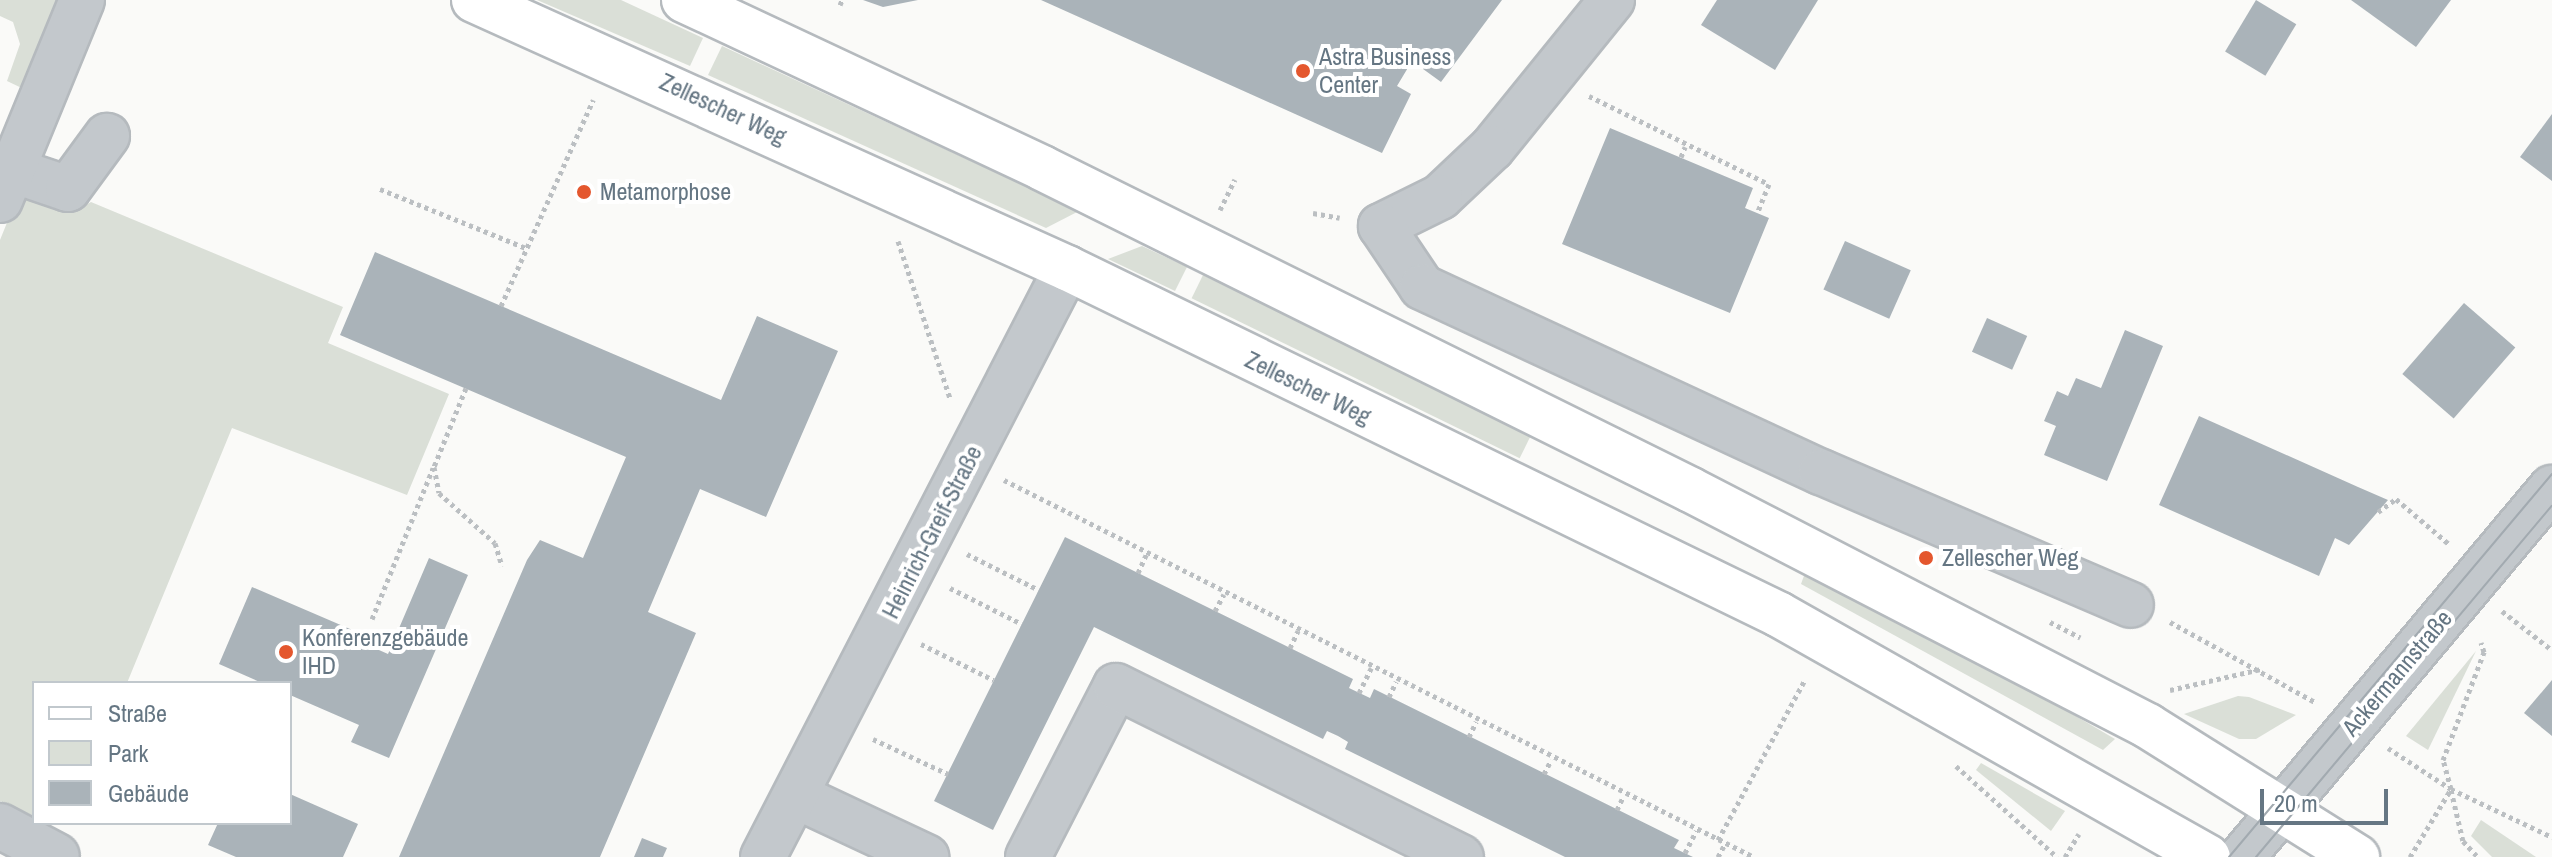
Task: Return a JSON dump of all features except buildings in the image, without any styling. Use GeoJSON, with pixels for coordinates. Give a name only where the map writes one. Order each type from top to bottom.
{"type":"FeatureCollection","features":[{"type":"Feature","properties":{"kind":"main road","name":"Zellescher Weg"},"geometry":{"type":"LineString","coordinates":[[474,0],[612,59],[1067,268],[1827,640],[2208,857]]}},
{"type":"Feature","properties":{"kind":"main road"},"geometry":{"type":"LineString","coordinates":[[684,0],[1055,174],[1691,490],[2134,718],[2357,857]]}},
{"type":"Feature","properties":{"kind":"street"},"geometry":{"type":"LineString","coordinates":[[82,0],[8,164],[68,189],[107,136]]}},
{"type":"Feature","properties":{"kind":"street"},"geometry":{"type":"LineString","coordinates":[[1612,0],[1553,77],[1440,197],[1381,226],[1422,287],[1821,472],[2131,605]]}},
{"type":"Feature","properties":{"kind":"street","name":"Heinrich-Greif-Straße"},"geometry":{"type":"LineString","coordinates":[[763,857],[836,721],[1067,268]]}},
{"type":"Feature","properties":{"kind":"street","name":"Ackermannstraße"},"geometry":{"type":"LineString","coordinates":[[2242,857],[2552,488]]}},
{"type":"Feature","properties":{"kind":"street"},"geometry":{"type":"LineString","coordinates":[[1028,857],[1116,686],[1461,857]]}},
{"type":"Feature","properties":{"kind":"street"},"geometry":{"type":"LineString","coordinates":[[796,796],[926,857]]}},
{"type":"Feature","properties":{"kind":"street"},"geometry":{"type":"LineString","coordinates":[[0,826],[57,856]]}},
{"type":"Feature","properties":{"kind":"path"},"geometry":{"type":"LineString","coordinates":[[501,306],[612,59]]}},
{"type":"Feature","properties":{"kind":"path"},"geometry":{"type":"LineString","coordinates":[[1553,77],[1685,147],[1769,184],[1757,213]]}},
{"type":"Feature","properties":{"kind":"path"},"geometry":{"type":"LineString","coordinates":[[1681,157],[1685,147]]}},
{"type":"Feature","properties":{"kind":"path"},"geometry":{"type":"LineString","coordinates":[[882,184],[960,434],[973,452],[1147,553],[1224,593],[1623,797],[1754,857]]}},
{"type":"Feature","properties":{"kind":"path"},"geometry":{"type":"LineString","coordinates":[[380,189],[526,248]]}},
{"type":"Feature","properties":{"kind":"path"},"geometry":{"type":"LineString","coordinates":[[372,619],[466,388]]}},
{"type":"Feature","properties":{"kind":"path"},"geometry":{"type":"LineString","coordinates":[[434,467],[439,493],[495,543],[502,566]]}},
{"type":"Feature","properties":{"kind":"path"},"geometry":{"type":"LineString","coordinates":[[2378,512],[2396,499],[2473,582],[2552,650]]}},
{"type":"Feature","properties":{"kind":"path"},"geometry":{"type":"LineString","coordinates":[[922,553],[1039,590]]}},
{"type":"Feature","properties":{"kind":"path"},"geometry":{"type":"LineString","coordinates":[[922,553],[1022,624]]}},
{"type":"Feature","properties":{"kind":"path"},"geometry":{"type":"LineString","coordinates":[[1138,573],[1147,553]]}},
{"type":"Feature","properties":{"kind":"path"},"geometry":{"type":"LineString","coordinates":[[2473,582],[2484,652],[2443,760],[2463,841],[2478,857]]}},
{"type":"Feature","properties":{"kind":"path"},"geometry":{"type":"LineString","coordinates":[[1215,611],[1224,593]]}},
{"type":"Feature","properties":{"kind":"path"},"geometry":{"type":"LineString","coordinates":[[2131,605],[2262,669]]}},
{"type":"Feature","properties":{"kind":"path"},"geometry":{"type":"LineString","coordinates":[[884,626],[994,680]]}},
{"type":"Feature","properties":{"kind":"path"},"geometry":{"type":"LineString","coordinates":[[1290,648],[1298,631]]}},
{"type":"Feature","properties":{"kind":"path"},"geometry":{"type":"LineString","coordinates":[[1718,840],[1827,640]]}},
{"type":"Feature","properties":{"kind":"path"},"geometry":{"type":"LineString","coordinates":[[1359,693],[1371,668]]}},
{"type":"Feature","properties":{"kind":"path"},"geometry":{"type":"LineString","coordinates":[[1389,697],[1396,682]]}},
{"type":"Feature","properties":{"kind":"path"},"geometry":{"type":"LineString","coordinates":[[836,721],[948,774]]}},
{"type":"Feature","properties":{"kind":"path"},"geometry":{"type":"LineString","coordinates":[[1469,737],[1476,722]]}},
{"type":"Feature","properties":{"kind":"path"},"geometry":{"type":"LineString","coordinates":[[1544,774],[1551,760]]}},
{"type":"Feature","properties":{"kind":"path"},"geometry":{"type":"LineString","coordinates":[[2451,789],[2552,837]]}},
{"type":"Feature","properties":{"kind":"path"},"geometry":{"type":"LineString","coordinates":[[2410,857],[2451,789]]}},
{"type":"Feature","properties":{"kind":"path"},"geometry":{"type":"LineString","coordinates":[[1617,810],[1623,797]]}},
{"type":"Feature","properties":{"kind":"path"},"geometry":{"type":"LineString","coordinates":[[1685,853],[1696,831]]}},
{"type":"Feature","properties":{"kind":"path"},"geometry":{"type":"LineString","coordinates":[[1718,857],[1725,844]]}},
{"type":"Feature","properties":{"kind":"green space"},"geometry":{"type":"Polygon","coordinates":[[[0,0],[68,0],[28,91],[7,81],[20,44],[13,22],[0,16],[0,0]]]}},
{"type":"Feature","properties":{"kind":"green space"},"geometry":{"type":"Polygon","coordinates":[[[537,0],[621,0],[703,38],[690,66],[537,0]]]}},
{"type":"Feature","properties":{"kind":"green space"},"geometry":{"type":"Polygon","coordinates":[[[722,46],[1079,211],[1046,228],[708,75],[722,46]]]}},
{"type":"Feature","properties":{"kind":"green space"},"geometry":{"type":"Polygon","coordinates":[[[21,188],[80,208],[91,202],[343,307],[328,343],[449,394],[407,495],[232,428],[128,681],[32,681],[32,815],[0,801],[0,240],[21,188]]]}},
{"type":"Feature","properties":{"kind":"green space"},"geometry":{"type":"Polygon","coordinates":[[[1142,246],[1187,267],[1175,291],[1108,259],[1142,246]]]}},
{"type":"Feature","properties":{"kind":"green space"},"geometry":{"type":"Polygon","coordinates":[[[1203,275],[1531,435],[1520,458],[1192,298],[1203,275]]]}},
{"type":"Feature","properties":{"kind":"green space"},"geometry":{"type":"Polygon","coordinates":[[[1805,573],[2009,677],[2115,739],[2103,750],[1801,584],[1805,573]]]}},
{"type":"Feature","properties":{"kind":"green space"},"geometry":{"type":"Polygon","coordinates":[[[2476,651],[2428,750],[2406,736],[2476,651]]]}},
{"type":"Feature","properties":{"kind":"green space"},"geometry":{"type":"Polygon","coordinates":[[[2238,696],[2249,697],[2296,715],[2256,739],[2239,739],[2184,714],[2238,696]]]}},
{"type":"Feature","properties":{"kind":"green space"},"geometry":{"type":"Polygon","coordinates":[[[1981,763],[2065,811],[2051,831],[1976,770],[1981,763]]]}},
{"type":"Feature","properties":{"kind":"green space"},"geometry":{"type":"Polygon","coordinates":[[[2481,820],[2536,857],[2492,857],[2471,836],[2481,820]]]}},
{"type":"Feature","properties":{"kind":"tram line"},"geometry":{"type":"LineString","coordinates":[[2229,857],[2552,474]]}},
{"type":"Feature","properties":{"kind":"tram line"},"geometry":{"type":"LineString","coordinates":[[2256,857],[2552,506]]}},
{"type":"Feature","properties":{"kind":"place","name":"Astra Business Center"},"geometry":{"type":"Point","coordinates":[1303,71]}},
{"type":"Feature","properties":{"kind":"place","name":"Metamorphose"},"geometry":{"type":"Point","coordinates":[584,192]}},
{"type":"Feature","properties":{"kind":"place","name":"Zellescher Weg"},"geometry":{"type":"Point","coordinates":[1926,558]}},
{"type":"Feature","properties":{"kind":"place","name":"Konferenzgebäude IHD"},"geometry":{"type":"Point","coordinates":[286,652]}}]}
